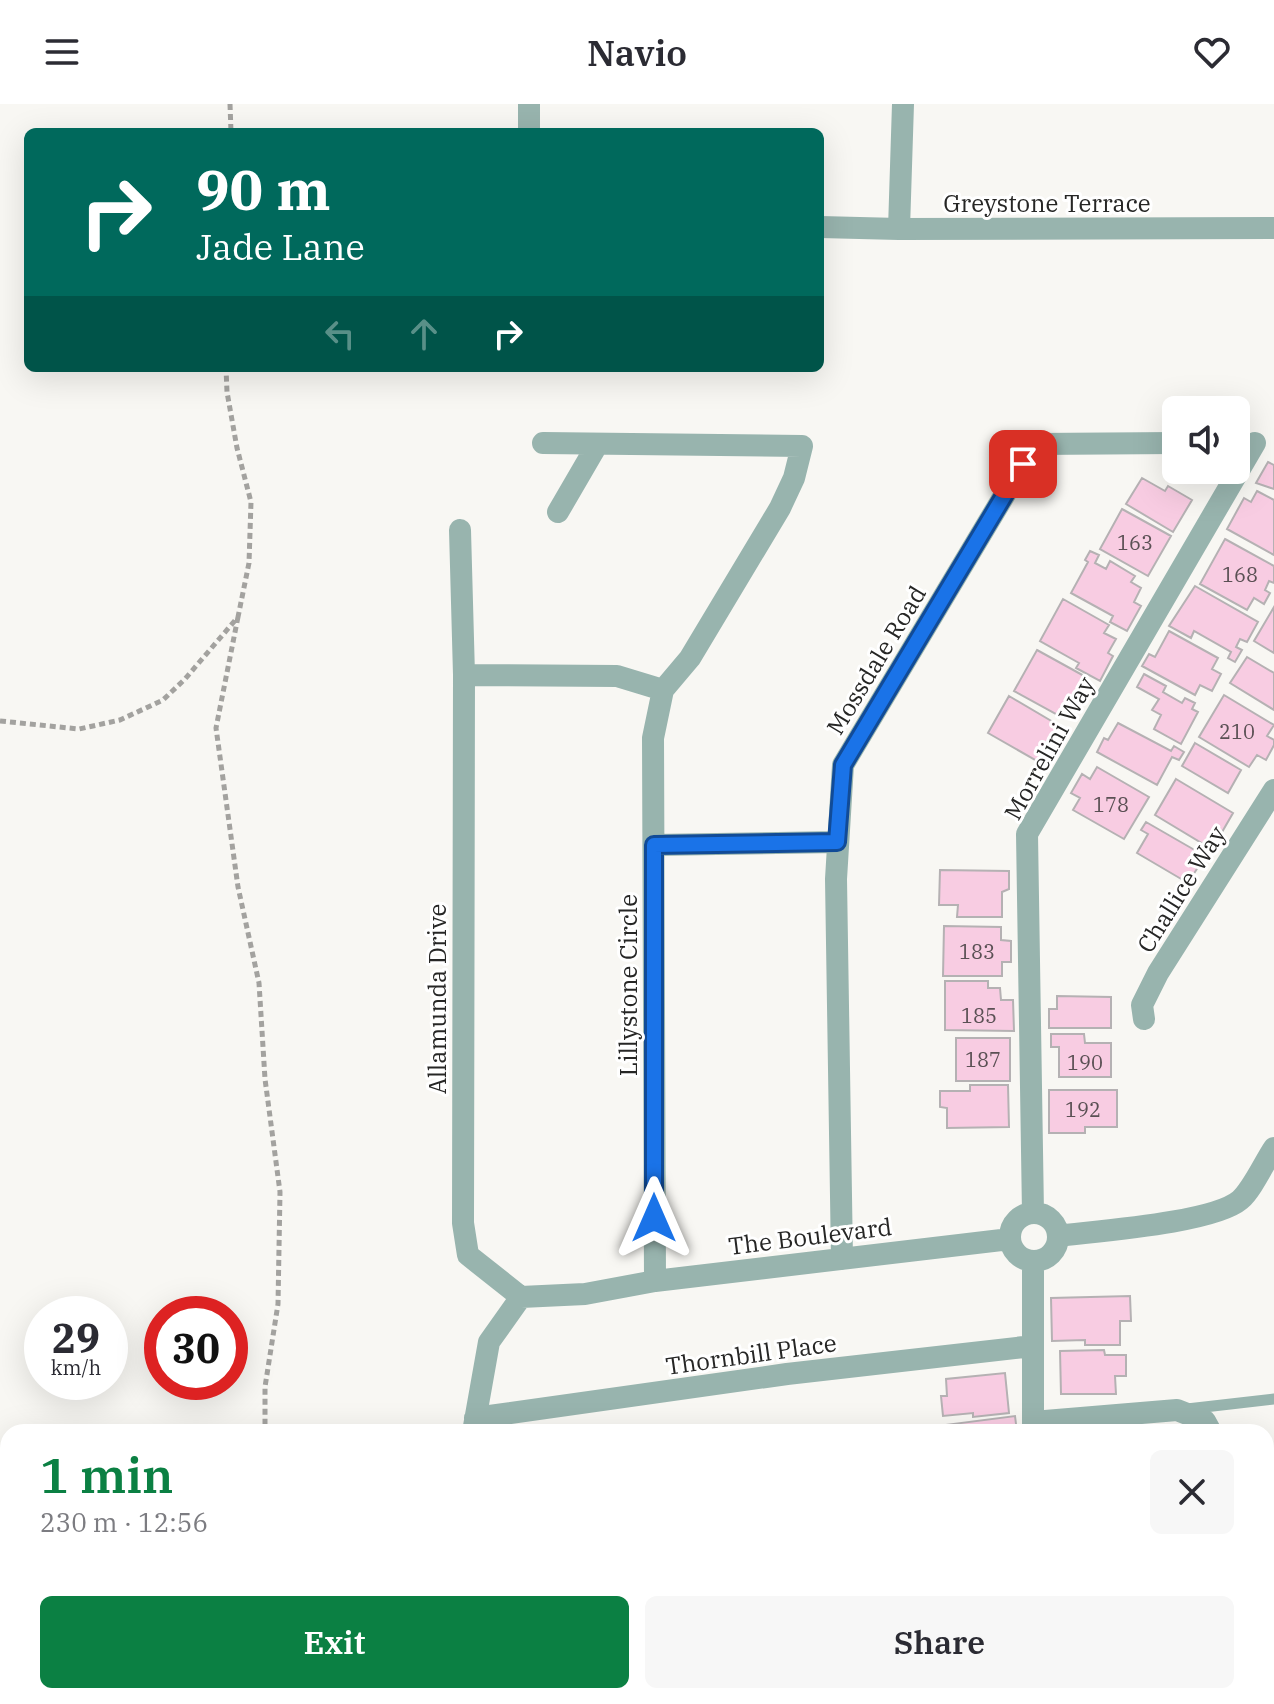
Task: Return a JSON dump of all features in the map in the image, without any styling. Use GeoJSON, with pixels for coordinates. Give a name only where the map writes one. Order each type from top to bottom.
{"type":"FeatureCollection","features":[{"type":"Feature","properties":{"kind":"street"},"geometry":{"type":"LineString","coordinates":[[529,104],[529,128]]}},
{"type":"Feature","properties":{"kind":"street"},"geometry":{"type":"LineString","coordinates":[[899,229],[903,104]]}},
{"type":"Feature","properties":{"kind":"street","name":"Greystone Terrace"},"geometry":{"type":"LineString","coordinates":[[824,227],[1274,228]]}},
{"type":"Feature","properties":{"kind":"street","name":"Lillystone Circle"},"geometry":{"type":"LineString","coordinates":[[543,443],[802,446],[794,478],[780,508],[690,658],[663,690],[653,738],[655,1281]]}},
{"type":"Feature","properties":{"kind":"street","name":"Mossdale Road"},"geometry":{"type":"LineString","coordinates":[[842,1259],[837,842],[843,765],[1035,444],[1162,443]]}},
{"type":"Feature","properties":{"kind":"street","name":"Morrelini Way"},"geometry":{"type":"LineString","coordinates":[[1033,1213],[1027,834],[1255,443]]}},
{"type":"Feature","properties":{"kind":"street"},"geometry":{"type":"LineString","coordinates":[[558,512],[597,445]]}},
{"type":"Feature","properties":{"kind":"street","name":"Allamunda Drive"},"geometry":{"type":"LineString","coordinates":[[460,530],[464,675],[463,1223],[468,1255],[521,1297]]}},
{"type":"Feature","properties":{"kind":"street"},"geometry":{"type":"LineString","coordinates":[[464,675],[617,676],[663,690]]}},
{"type":"Feature","properties":{"kind":"street","name":"Challice Way"},"geometry":{"type":"LineString","coordinates":[[1144,1019],[1142,1005],[1158,973],[1274,792]]}},
{"type":"Feature","properties":{"kind":"street"},"geometry":{"type":"LineString","coordinates":[[654,845],[837,842]]}},
{"type":"Feature","properties":{"kind":"street"},"geometry":{"type":"LineString","coordinates":[[1058,1236],[1196,1217],[1219,1210],[1240,1200],[1274,1148]]}},
{"type":"Feature","properties":{"kind":"street"},"geometry":{"type":"LineString","coordinates":[[1033,1213],[1045,1215],[1055,1224],[1058,1236],[1055,1248],[1046,1258],[1033,1261],[1022,1258],[1014,1250],[1010,1239],[1012,1227],[1021,1217],[1033,1213]]}},
{"type":"Feature","properties":{"kind":"street","name":"The Boulevard"},"geometry":{"type":"LineString","coordinates":[[521,1297],[585,1294],[655,1281],[1010,1239]]}},
{"type":"Feature","properties":{"kind":"street"},"geometry":{"type":"LineString","coordinates":[[1033,1261],[1033,1424]]}},
{"type":"Feature","properties":{"kind":"street"},"geometry":{"type":"LineString","coordinates":[[474,1424],[489,1342],[521,1297]]}},
{"type":"Feature","properties":{"kind":"street","name":"Thornbill Place"},"geometry":{"type":"LineString","coordinates":[[480,1424],[787,1374],[1033,1346]]}},
{"type":"Feature","properties":{"kind":"street"},"geometry":{"type":"LineString","coordinates":[[1058,1424],[1177,1410],[1207,1424]]}},
{"type":"Feature","properties":{"kind":"lane"},"geometry":{"type":"LineString","coordinates":[[1177,1410],[1274,1399]]}},
{"type":"Feature","properties":{"kind":"path"},"geometry":{"type":"LineString","coordinates":[[230,104],[231,128]]}},
{"type":"Feature","properties":{"kind":"path"},"geometry":{"type":"LineString","coordinates":[[226,372],[237,448],[251,502],[249,563],[216,728],[238,887],[259,983],[265,1079],[280,1192],[278,1304],[265,1387],[265,1424]]}},
{"type":"Feature","properties":{"kind":"path"},"geometry":{"type":"LineString","coordinates":[[0,721],[79,729],[120,720],[163,700],[238,617]]}},
{"type":"Feature","properties":{"kind":"building"},"geometry":{"type":"Polygon","coordinates":[[[1268,462],[1274,465],[1274,489],[1256,483],[1268,462]]]}},
{"type":"Feature","properties":{"kind":"building"},"geometry":{"type":"Polygon","coordinates":[[[1142,478],[1165,491],[1168,486],[1192,500],[1173,532],[1126,504],[1142,478]]]}},
{"type":"Feature","properties":{"kind":"building"},"geometry":{"type":"Polygon","coordinates":[[[1257,491],[1274,500],[1274,555],[1227,529],[1244,498],[1251,502],[1257,491]]]}},
{"type":"Feature","properties":{"kind":"building"},"geometry":{"type":"Polygon","coordinates":[[[1122,509],[1171,536],[1148,576],[1100,549],[1122,509]]]}},
{"type":"Feature","properties":{"kind":"building"},"geometry":{"type":"Polygon","coordinates":[[[1225,539],[1274,566],[1274,583],[1269,581],[1265,590],[1270,593],[1264,604],[1254,598],[1247,610],[1200,584],[1225,539]]]}},
{"type":"Feature","properties":{"kind":"building"},"geometry":{"type":"Polygon","coordinates":[[[1090,551],[1099,555],[1095,563],[1106,569],[1110,561],[1135,576],[1131,582],[1141,588],[1134,602],[1141,606],[1127,631],[1110,622],[1113,616],[1071,593],[1088,562],[1085,560],[1090,551]]]}},
{"type":"Feature","properties":{"kind":"building"},"geometry":{"type":"Polygon","coordinates":[[[1195,586],[1258,622],[1247,642],[1240,639],[1236,647],[1242,650],[1235,662],[1228,658],[1231,652],[1194,631],[1191,638],[1169,626],[1195,586]]]}},
{"type":"Feature","properties":{"kind":"building"},"geometry":{"type":"Polygon","coordinates":[[[1063,599],[1109,625],[1104,633],[1116,639],[1108,653],[1113,656],[1100,681],[1076,668],[1079,663],[1040,641],[1063,599]]]}},
{"type":"Feature","properties":{"kind":"building"},"geometry":{"type":"Polygon","coordinates":[[[1274,607],[1274,653],[1254,641],[1274,607]]]}},
{"type":"Feature","properties":{"kind":"building"},"geometry":{"type":"Polygon","coordinates":[[[1169,631],[1218,658],[1212,669],[1221,674],[1212,691],[1200,685],[1195,695],[1142,666],[1149,654],[1155,657],[1169,631]]]}},
{"type":"Feature","properties":{"kind":"building"},"geometry":{"type":"Polygon","coordinates":[[[1037,650],[1086,677],[1063,718],[1014,691],[1037,650]]]}},
{"type":"Feature","properties":{"kind":"building"},"geometry":{"type":"Polygon","coordinates":[[[1247,657],[1274,673],[1274,710],[1230,683],[1247,657]]]}},
{"type":"Feature","properties":{"kind":"building"},"geometry":{"type":"Polygon","coordinates":[[[1144,674],[1166,686],[1163,692],[1182,703],[1185,698],[1195,703],[1192,709],[1198,712],[1181,744],[1154,729],[1161,715],[1152,710],[1159,699],[1137,687],[1144,674]]]}},
{"type":"Feature","properties":{"kind":"building"},"geometry":{"type":"Polygon","coordinates":[[[1224,695],[1274,725],[1267,736],[1274,740],[1274,745],[1266,760],[1257,755],[1249,767],[1199,737],[1224,695]]]}},
{"type":"Feature","properties":{"kind":"building"},"geometry":{"type":"Polygon","coordinates":[[[1009,696],[1065,729],[1044,765],[988,733],[1009,696]]]}},
{"type":"Feature","properties":{"kind":"building"},"geometry":{"type":"Polygon","coordinates":[[[1118,723],[1171,751],[1174,746],[1184,752],[1179,760],[1172,757],[1157,785],[1097,752],[1104,738],[1108,740],[1118,723]]]}},
{"type":"Feature","properties":{"kind":"building"},"geometry":{"type":"Polygon","coordinates":[[[1195,743],[1241,770],[1228,793],[1182,766],[1195,743]]]}},
{"type":"Feature","properties":{"kind":"building"},"geometry":{"type":"Polygon","coordinates":[[[1097,767],[1149,797],[1124,839],[1073,810],[1080,798],[1071,793],[1082,774],[1090,779],[1097,767]]]}},
{"type":"Feature","properties":{"kind":"building"},"geometry":{"type":"Polygon","coordinates":[[[1176,779],[1233,813],[1218,839],[1211,834],[1205,845],[1155,815],[1176,779]]]}},
{"type":"Feature","properties":{"kind":"building"},"geometry":{"type":"Polygon","coordinates":[[[1146,822],[1205,856],[1188,883],[1137,853],[1148,834],[1141,830],[1146,822]]]}},
{"type":"Feature","properties":{"kind":"building"},"geometry":{"type":"Polygon","coordinates":[[[940,870],[1009,871],[1009,889],[1002,892],[1002,917],[957,917],[958,905],[939,905],[940,870]]]}},
{"type":"Feature","properties":{"kind":"building"},"geometry":{"type":"Polygon","coordinates":[[[944,926],[1001,927],[1001,940],[1011,941],[1011,962],[1002,962],[1002,976],[943,976],[944,926]]]}},
{"type":"Feature","properties":{"kind":"building"},"geometry":{"type":"Polygon","coordinates":[[[945,981],[988,981],[988,988],[1000,988],[1001,1000],[1013,1000],[1014,1031],[945,1030],[945,981]]]}},
{"type":"Feature","properties":{"kind":"building"},"geometry":{"type":"Polygon","coordinates":[[[1057,996],[1111,997],[1111,1028],[1049,1028],[1049,1009],[1057,1009],[1057,996]]]}},
{"type":"Feature","properties":{"kind":"building"},"geometry":{"type":"Polygon","coordinates":[[[1051,1034],[1084,1034],[1085,1043],[1111,1043],[1111,1077],[1059,1077],[1059,1047],[1051,1047],[1051,1034]]]}},
{"type":"Feature","properties":{"kind":"building"},"geometry":{"type":"Polygon","coordinates":[[[956,1038],[1010,1038],[1010,1081],[956,1081],[956,1038]]]}},
{"type":"Feature","properties":{"kind":"building"},"geometry":{"type":"Polygon","coordinates":[[[970,1085],[1008,1085],[1009,1127],[947,1128],[947,1108],[940,1107],[940,1091],[970,1091],[970,1085]]]}},
{"type":"Feature","properties":{"kind":"building"},"geometry":{"type":"Polygon","coordinates":[[[1049,1090],[1117,1090],[1117,1127],[1085,1127],[1085,1133],[1049,1133],[1049,1090]]]}},
{"type":"Feature","properties":{"kind":"building"},"geometry":{"type":"Polygon","coordinates":[[[1130,1296],[1131,1321],[1120,1321],[1120,1345],[1085,1345],[1085,1340],[1052,1341],[1051,1298],[1130,1296]]]}},
{"type":"Feature","properties":{"kind":"building"},"geometry":{"type":"Polygon","coordinates":[[[1104,1350],[1105,1355],[1126,1355],[1126,1376],[1115,1376],[1116,1394],[1061,1394],[1060,1351],[1104,1350]]]}},
{"type":"Feature","properties":{"kind":"building"},"geometry":{"type":"Polygon","coordinates":[[[1005,1373],[1009,1413],[943,1416],[941,1396],[947,1396],[946,1379],[1005,1373]]]}},
{"type":"Feature","properties":{"kind":"building"},"geometry":{"type":"Polygon","coordinates":[[[1015,1416],[1016,1424],[953,1424],[1015,1416]]]}},
{"type":"Feature","properties":{"kind":"route"},"geometry":{"type":"LineString","coordinates":[[654,1218],[654,845],[837,842],[843,765],[1023,464]]}}]}
